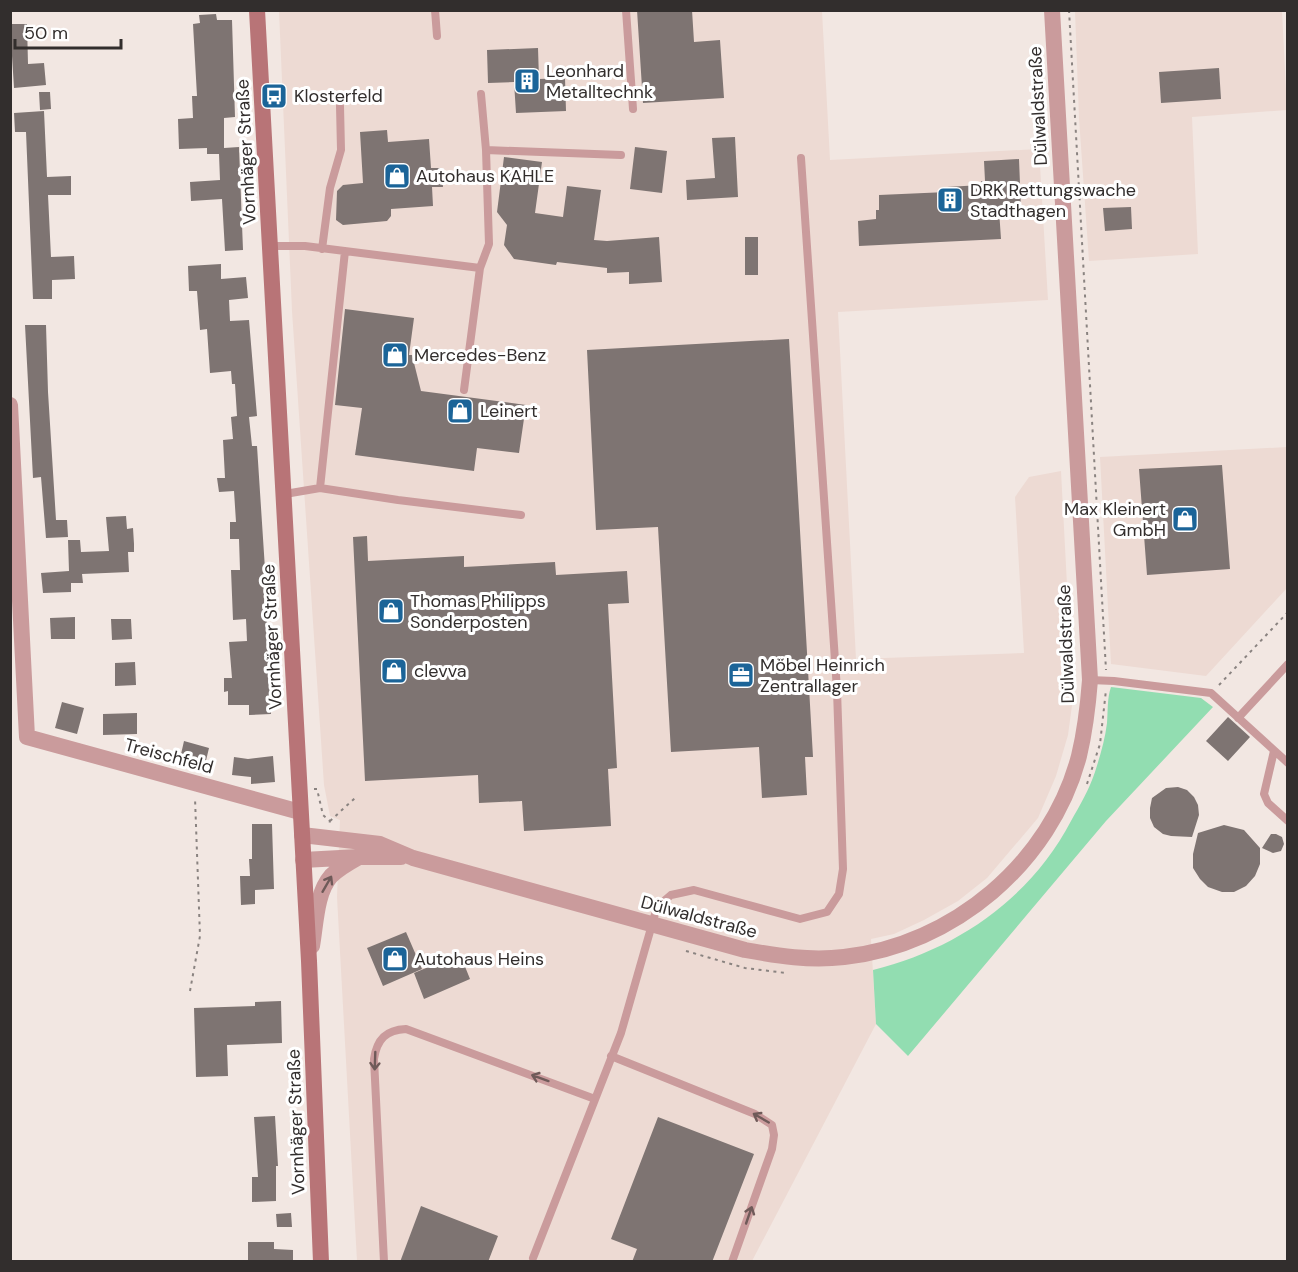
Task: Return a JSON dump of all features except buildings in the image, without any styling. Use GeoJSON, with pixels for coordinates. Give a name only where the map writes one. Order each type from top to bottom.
{"type":"FeatureCollection","features":[{"type":"Feature","properties":{"kind":"main road","name":"Vornhäger Straße"},"geometry":{"type":"LineString","coordinates":[[257,10],[309,961],[321,1262]]}},
{"type":"Feature","properties":{"kind":"street","name":"Dülwaldstraße"},"geometry":{"type":"LineString","coordinates":[[302,835],[329,829],[380,844],[413,858],[744,950],[782,957],[844,957],[878,951],[915,939],[953,920],[990,894],[1020,865],[1046,832],[1064,797],[1078,758],[1087,720],[1090,680],[1052,10]]}},
{"type":"Feature","properties":{"kind":"street"},"geometry":{"type":"LineString","coordinates":[[10,405],[15,598]]}},
{"type":"Feature","properties":{"kind":"street","name":"Treischfeld"},"geometry":{"type":"LineString","coordinates":[[15,598],[27,737],[300,812]]}},
{"type":"Feature","properties":{"kind":"street","name":"Dülwaldstraße"},"geometry":{"type":"LineString","coordinates":[[303,860],[359,856],[413,858]]}},
{"type":"Feature","properties":{"kind":"street"},"geometry":{"type":"LineString","coordinates":[[309,961],[320,898],[325,884],[338,870],[359,856]]}},
{"type":"Feature","properties":{"kind":"lane"},"geometry":{"type":"LineString","coordinates":[[435,10],[437,36]]}},
{"type":"Feature","properties":{"kind":"lane"},"geometry":{"type":"LineString","coordinates":[[626,10],[633,108]]}},
{"type":"Feature","properties":{"kind":"lane"},"geometry":{"type":"LineString","coordinates":[[464,390],[480,268],[489,244],[486,150],[481,94]]}},
{"type":"Feature","properties":{"kind":"lane"},"geometry":{"type":"LineString","coordinates":[[322,249],[330,188],[340,150],[340,106]]}},
{"type":"Feature","properties":{"kind":"lane"},"geometry":{"type":"LineString","coordinates":[[486,150],[621,155]]}},
{"type":"Feature","properties":{"kind":"lane"},"geometry":{"type":"LineString","coordinates":[[533,1258],[621,1033],[657,907],[671,895],[694,890],[800,919],[827,912],[839,894],[843,869],[837,690],[801,158]]}},
{"type":"Feature","properties":{"kind":"lane"},"geometry":{"type":"LineString","coordinates":[[271,246],[345,251],[480,268]]}},
{"type":"Feature","properties":{"kind":"lane"},"geometry":{"type":"LineString","coordinates":[[320,488],[345,251]]}},
{"type":"Feature","properties":{"kind":"lane"},"geometry":{"type":"LineString","coordinates":[[285,494],[320,488],[521,516]]}},
{"type":"Feature","properties":{"kind":"lane"},"geometry":{"type":"LineString","coordinates":[[1238,718],[1287,664]]}},
{"type":"Feature","properties":{"kind":"lane"},"geometry":{"type":"LineString","coordinates":[[1090,680],[1107,680],[1211,693],[1287,763]]}},
{"type":"Feature","properties":{"kind":"lane"},"geometry":{"type":"LineString","coordinates":[[1274,751],[1264,794],[1268,803],[1287,821]]}},
{"type":"Feature","properties":{"kind":"lane"},"geometry":{"type":"LineString","coordinates":[[384,1262],[374,1059],[376,1046],[382,1037],[394,1029],[406,1029],[595,1099]]}},
{"type":"Feature","properties":{"kind":"lane"},"geometry":{"type":"LineString","coordinates":[[611,1056],[755,1114],[772,1125],[774,1136],[772,1149],[732,1262]]}},
{"type":"Feature","properties":{"kind":"path"},"geometry":{"type":"LineString","coordinates":[[1069,10],[1107,680],[1100,744],[1083,791]]}},
{"type":"Feature","properties":{"kind":"path"},"geometry":{"type":"LineString","coordinates":[[1211,693],[1287,612]]}},
{"type":"Feature","properties":{"kind":"path"},"geometry":{"type":"LineString","coordinates":[[190,991],[200,936],[195,783]]}},
{"type":"Feature","properties":{"kind":"path"},"geometry":{"type":"LineString","coordinates":[[299,790],[317,789],[329,829],[355,798]]}},
{"type":"Feature","properties":{"kind":"path"},"geometry":{"type":"LineString","coordinates":[[677,949],[745,968],[792,973]]}},
{"type":"Feature","properties":{"kind":"shaded area"},"geometry":{"type":"Polygon","coordinates":[[[279,11],[822,11],[830,160],[1039,149],[1048,300],[838,312],[856,659],[1024,653],[1015,497],[1029,477],[1061,471],[1073,698],[1068,735],[1056,776],[1038,818],[987,878],[958,901],[924,920],[894,934],[871,939],[876,1024],[752,1261],[357,1261],[337,897],[340,820],[330,816],[324,785],[292,311],[279,11]]]}},
{"type":"Feature","properties":{"kind":"shaded area"},"geometry":{"type":"Polygon","coordinates":[[[1075,11],[1282,11],[1287,110],[1192,117],[1198,254],[1089,261],[1079,118],[1075,11]]]}},
{"type":"Feature","properties":{"kind":"shaded area"},"geometry":{"type":"Polygon","coordinates":[[[1287,447],[1287,588],[1206,676],[1111,664],[1100,457],[1287,447]]]}},
{"type":"Feature","properties":{"kind":"green space"},"geometry":{"type":"Polygon","coordinates":[[[1111,687],[1201,698],[1213,707],[1106,821],[908,1056],[876,1024],[873,970],[934,949],[962,934],[988,917],[1035,874],[1054,849],[1093,779],[1105,736],[1111,687]]]}},
{"type":"Feature","properties":{"kind":"place","name":"Leonhard Metalltechnk"},"geometry":{"type":"Point","coordinates":[527,81]}},
{"type":"Feature","properties":{"kind":"place","name":"Klosterfeld"},"geometry":{"type":"Point","coordinates":[274,96]}},
{"type":"Feature","properties":{"kind":"place","name":"Autohaus KAHLE"},"geometry":{"type":"Point","coordinates":[397,176]}},
{"type":"Feature","properties":{"kind":"place","name":"DRK Rettungswache Stadthagen"},"geometry":{"type":"Point","coordinates":[950,200]}},
{"type":"Feature","properties":{"kind":"place","name":"Mercedes-Benz"},"geometry":{"type":"Point","coordinates":[395,355]}},
{"type":"Feature","properties":{"kind":"place","name":"Leinert"},"geometry":{"type":"Point","coordinates":[460,411]}},
{"type":"Feature","properties":{"kind":"place","name":"Max Kleinert GmbH"},"geometry":{"type":"Point","coordinates":[1185,519]}},
{"type":"Feature","properties":{"kind":"place","name":"Thomas Philipps Sonderposten"},"geometry":{"type":"Point","coordinates":[391,611]}},
{"type":"Feature","properties":{"kind":"place","name":"clevva"},"geometry":{"type":"Point","coordinates":[394,671]}},
{"type":"Feature","properties":{"kind":"place","name":"Möbel Heinrich Zentrallager"},"geometry":{"type":"Point","coordinates":[741,675]}},
{"type":"Feature","properties":{"kind":"place","name":"Autohaus Heins"},"geometry":{"type":"Point","coordinates":[395,959]}}]}
